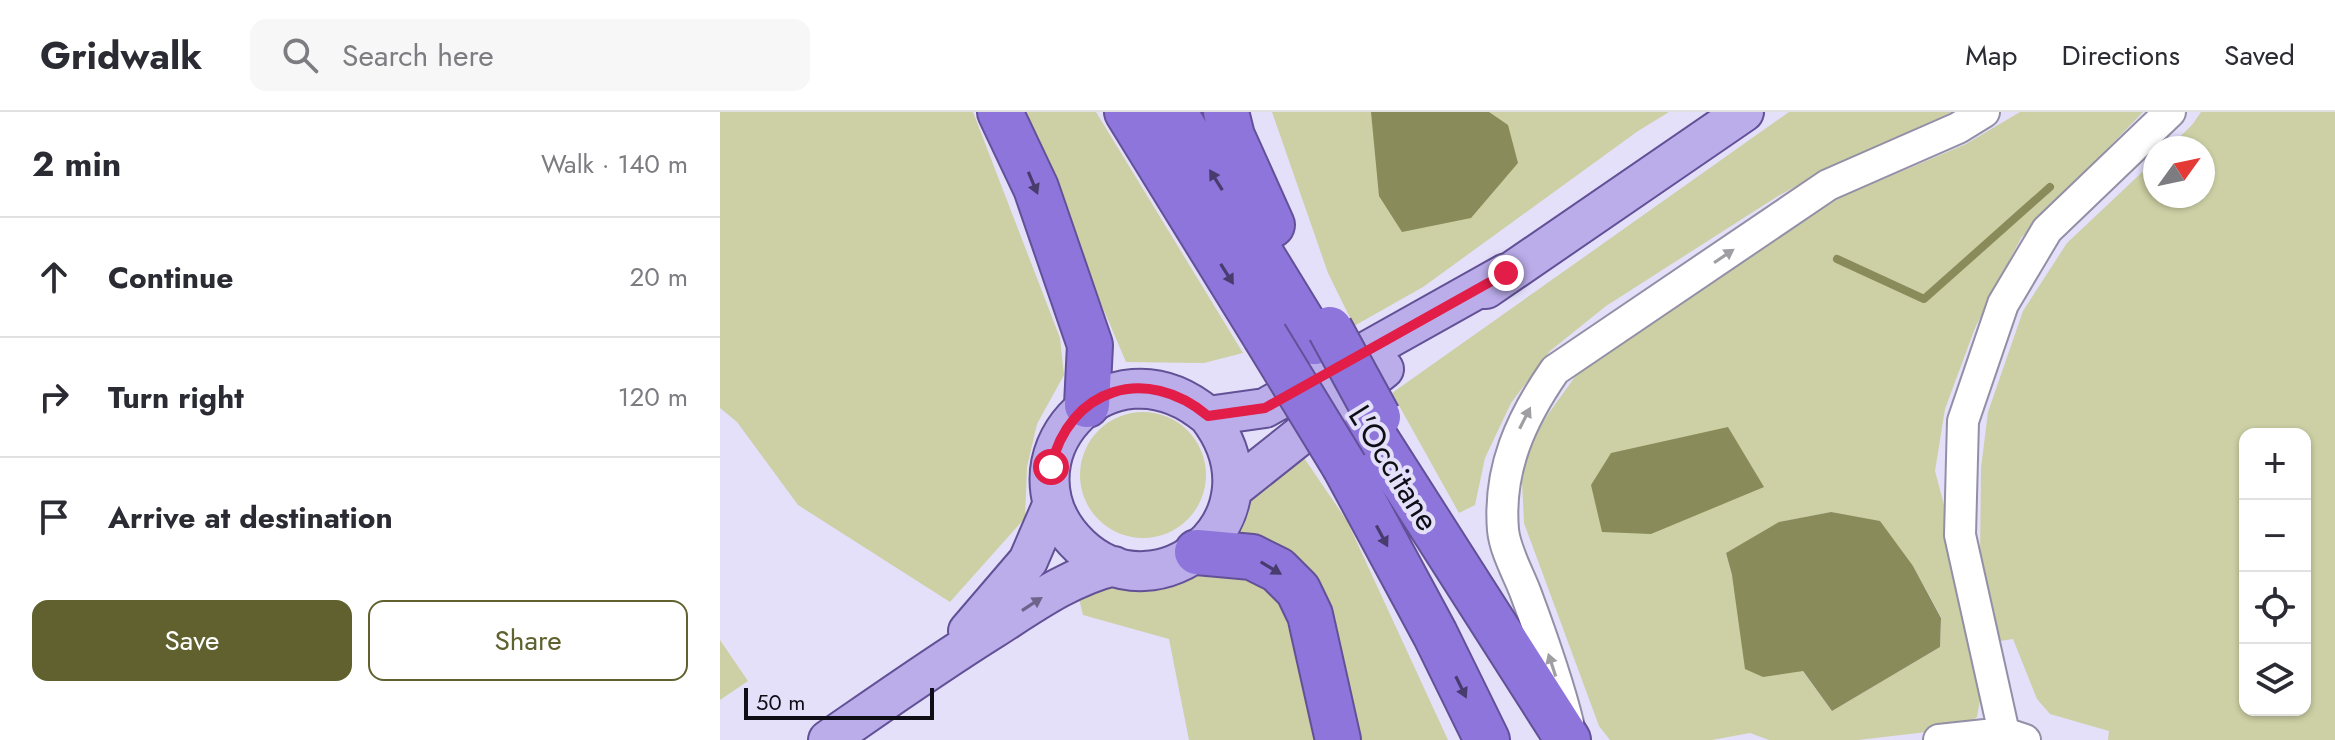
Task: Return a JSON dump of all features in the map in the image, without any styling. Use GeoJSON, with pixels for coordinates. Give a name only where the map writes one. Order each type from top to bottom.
{"type":"FeatureCollection","features":[{"type":"Feature","properties":{"kind":"highway"},"geometry":{"type":"LineString","coordinates":[[1000,112],[1036,188],[1090,345],[1087,405]]}},
{"type":"Feature","properties":{"kind":"highway","name":"L'Occitane"},"geometry":{"type":"LineString","coordinates":[[1127,112],[1345,467],[1435,634],[1487,740]]}},
{"type":"Feature","properties":{"kind":"highway","name":"L'Occitane"},"geometry":{"type":"LineString","coordinates":[[1174,112],[1322,335],[1469,586],[1570,740]]}},
{"type":"Feature","properties":{"kind":"highway"},"geometry":{"type":"LineString","coordinates":[[1226,112],[1232,136],[1322,335]]}},
{"type":"Feature","properties":{"kind":"highway"},"geometry":{"type":"LineString","coordinates":[[1197,552],[1252,557],[1278,570],[1298,590],[1310,615],[1338,740]]}},
{"type":"Feature","properties":{"kind":"main road"},"geometry":{"type":"LineString","coordinates":[[1233,489],[1506,273],[1744,112]]}},
{"type":"Feature","properties":{"kind":"main road"},"geometry":{"type":"LineString","coordinates":[[1208,416],[1265,408],[1506,273]]}},
{"type":"Feature","properties":{"kind":"main road"},"geometry":{"type":"LineString","coordinates":[[1140,387],[1177,394],[1208,416],[1220,431],[1228,449],[1233,489],[1221,524],[1197,552],[1178,563],[1157,569],[1135,570],[1097,559],[1076,542],[1060,520],[1050,485],[1055,449],[1062,432],[1087,405],[1103,396],[1140,387]]}},
{"type":"Feature","properties":{"kind":"main road"},"geometry":{"type":"LineString","coordinates":[[943,661],[1028,561],[1053,503]]}},
{"type":"Feature","properties":{"kind":"main road"},"geometry":{"type":"LineString","coordinates":[[828,740],[1055,589],[1090,572],[1114,566]]}},
{"type":"Feature","properties":{"kind":"lane"},"geometry":{"type":"LineString","coordinates":[[1570,740],[1553,666],[1503,533],[1504,477],[1516,436],[1534,401],[1555,370],[1828,185],[1958,128],[1984,112]]}},
{"type":"Feature","properties":{"kind":"lane"},"geometry":{"type":"LineString","coordinates":[[1939,740],[2014,737],[1960,535],[1963,421],[2003,304],[2047,230],[2170,112]]}},
{"type":"Feature","properties":{"kind":"shaded area"},"geometry":{"type":"Polygon","coordinates":[[[720,112],[973,112],[1060,338],[1064,375],[1037,424],[1027,467],[1025,518],[950,602],[798,505],[737,422],[720,408],[720,112]]]}},
{"type":"Feature","properties":{"kind":"shaded area"},"geometry":{"type":"Polygon","coordinates":[[[1019,112],[1096,112],[1243,353],[1204,363],[1126,362],[1019,112]]]}},
{"type":"Feature","properties":{"kind":"shaded area"},"geometry":{"type":"Polygon","coordinates":[[[1272,112],[1669,112],[1638,131],[1423,287],[1354,326],[1328,273],[1272,112]]]}},
{"type":"Feature","properties":{"kind":"shaded area"},"geometry":{"type":"Polygon","coordinates":[[[1371,112],[1489,112],[1508,125],[1518,163],[1471,218],[1402,232],[1379,196],[1371,112]]]}},
{"type":"Feature","properties":{"kind":"shaded area"},"geometry":{"type":"Polygon","coordinates":[[[1789,112],[1952,112],[1839,163],[1778,196],[1606,306],[1550,351],[1511,403],[1485,458],[1475,505],[1459,513],[1392,393],[1789,112]]]}},
{"type":"Feature","properties":{"kind":"shaded area"},"geometry":{"type":"Polygon","coordinates":[[[2020,112],[2143,112],[2021,238],[1975,328],[1945,409],[1935,471],[1953,539],[1981,694],[1977,717],[1961,728],[1858,740],[1769,740],[1750,733],[1712,740],[1610,740],[1599,726],[1524,523],[1521,461],[1546,417],[1582,367],[1803,219],[1841,197],[1966,144],[2020,112]],[[1831,512],[1785,521],[1726,553],[1732,575],[1832,711],[1940,647],[1941,617],[1913,566],[1831,512]]]}},
{"type":"Feature","properties":{"kind":"shaded area"},"geometry":{"type":"Polygon","coordinates":[[[2201,112],[2335,112],[2335,740],[2108,740],[2109,731],[2050,714],[2037,699],[2013,639],[1994,642],[1980,560],[1981,468],[1988,412],[2023,311],[2067,243],[2143,171],[2143,208],[2215,208],[2215,136],[2181,136],[2201,112]]]}},
{"type":"Feature","properties":{"kind":"shaded area"},"geometry":{"type":"Polygon","coordinates":[[[1143,412],[1167,417],[1188,430],[1201,451],[1206,475],[1201,499],[1188,520],[1167,533],[1143,538],[1119,533],[1098,520],[1085,499],[1080,475],[1085,451],[1098,430],[1119,417],[1143,412]]]}},
{"type":"Feature","properties":{"kind":"shaded area"},"geometry":{"type":"Polygon","coordinates":[[[1728,427],[1764,487],[1651,534],[1602,532],[1591,485],[1611,453],[1728,427]]]}},
{"type":"Feature","properties":{"kind":"shaded area"},"geometry":{"type":"Polygon","coordinates":[[[1300,452],[1347,521],[1448,740],[1355,740],[1327,642],[1235,539],[1253,483],[1300,452]]]}},
{"type":"Feature","properties":{"kind":"shaded area"},"geometry":{"type":"Polygon","coordinates":[[[1831,512],[1880,521],[1913,566],[1941,618],[1940,647],[1832,711],[1803,671],[1763,677],[1745,669],[1726,553],[1779,522],[1831,512]]]}},
{"type":"Feature","properties":{"kind":"shaded area"},"geometry":{"type":"Polygon","coordinates":[[[1215,568],[1263,582],[1283,610],[1322,740],[1189,740],[1169,639],[1083,615],[1078,595],[1110,585],[1215,568]]]}},
{"type":"Feature","properties":{"kind":"shaded area"},"geometry":{"type":"Polygon","coordinates":[[[720,640],[748,681],[720,700],[720,640]]]}},
{"type":"Feature","properties":{"kind":"waterway"},"geometry":{"type":"LineString","coordinates":[[1837,259],[1924,299],[2050,187]]}},
{"type":"Feature","properties":{"kind":"route"},"geometry":{"type":"LineString","coordinates":[[1051,467],[1062,432],[1087,405],[1103,396],[1140,387],[1158,389],[1177,394],[1208,416],[1265,408],[1506,273]]}}]}
